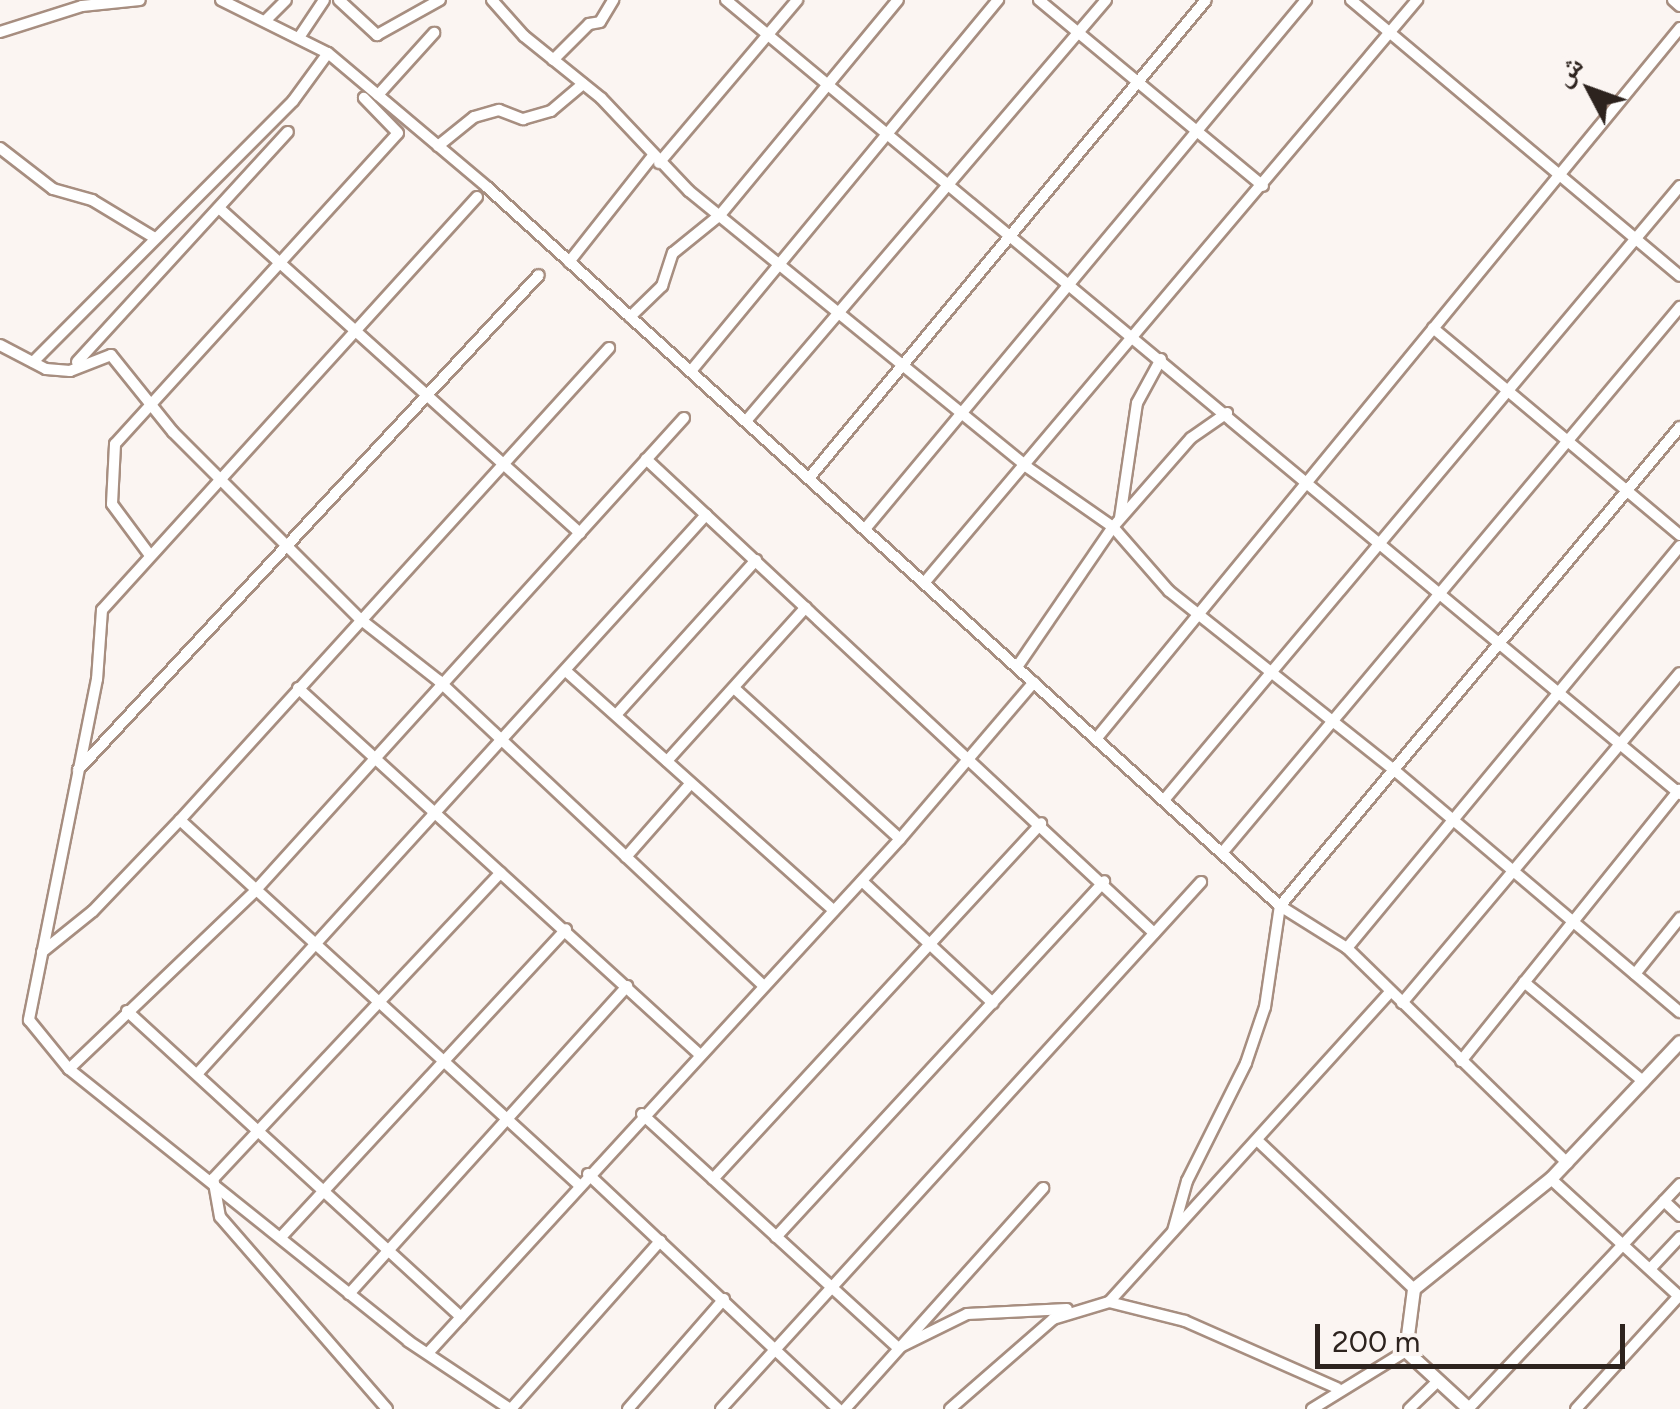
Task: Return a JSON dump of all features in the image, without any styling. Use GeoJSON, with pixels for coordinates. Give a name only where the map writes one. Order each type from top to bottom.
{"type":"FeatureCollection","features":[{"type":"Feature","properties":{"kind":"street"},"geometry":{"type":"LineString","coordinates":[[0,32],[74,4],[140,0]]}},
{"type":"Feature","properties":{"kind":"street"},"geometry":{"type":"LineString","coordinates":[[221,0],[328,53],[438,146],[1280,906],[1347,948],[1567,1164]]}},
{"type":"Feature","properties":{"kind":"street"},"geometry":{"type":"LineString","coordinates":[[266,20],[286,0]]}},
{"type":"Feature","properties":{"kind":"street"},"geometry":{"type":"LineString","coordinates":[[300,36],[324,0]]}},
{"type":"Feature","properties":{"kind":"street"},"geometry":{"type":"LineString","coordinates":[[339,0],[377,35],[440,0]]}},
{"type":"Feature","properties":{"kind":"street"},"geometry":{"type":"LineString","coordinates":[[492,0],[583,84],[656,160],[720,215],[783,262],[902,366],[1027,467],[1116,523],[1146,569],[1393,769],[1680,1012]]}},
{"type":"Feature","properties":{"kind":"street"},"geometry":{"type":"LineString","coordinates":[[553,60],[589,24],[600,22],[613,0]]}},
{"type":"Feature","properties":{"kind":"street"},"geometry":{"type":"LineString","coordinates":[[726,0],[946,186],[1011,233],[1227,413],[1379,546],[1679,791],[1461,1062]]}},
{"type":"Feature","properties":{"kind":"street"},"geometry":{"type":"LineString","coordinates":[[569,262],[797,0]]}},
{"type":"Feature","properties":{"kind":"street"},"geometry":{"type":"LineString","coordinates":[[630,317],[662,286],[673,253],[690,234],[720,215],[898,0]]}},
{"type":"Feature","properties":{"kind":"street"},"geometry":{"type":"LineString","coordinates":[[690,372],[998,0]]}},
{"type":"Feature","properties":{"kind":"street"},"geometry":{"type":"LineString","coordinates":[[1038,0],[1262,186]]}},
{"type":"Feature","properties":{"kind":"street"},"geometry":{"type":"LineString","coordinates":[[746,422],[1106,0]]}},
{"type":"Feature","properties":{"kind":"street"},"geometry":{"type":"LineString","coordinates":[[808,478],[1206,0]]}},
{"type":"Feature","properties":{"kind":"street"},"geometry":{"type":"LineString","coordinates":[[865,530],[1306,0]]}},
{"type":"Feature","properties":{"kind":"street"},"geometry":{"type":"LineString","coordinates":[[1351,0],[1680,276]]}},
{"type":"Feature","properties":{"kind":"street"},"geometry":{"type":"LineString","coordinates":[[924,583],[1136,339],[1417,0]]}},
{"type":"Feature","properties":{"kind":"street"},"geometry":{"type":"LineString","coordinates":[[1673,0],[1680,6]]}},
{"type":"Feature","properties":{"kind":"street"},"geometry":{"type":"LineString","coordinates":[[1096,739],[1680,28]]}},
{"type":"Feature","properties":{"kind":"street"},"geometry":{"type":"LineString","coordinates":[[378,95],[434,34]]}},
{"type":"Feature","properties":{"kind":"street"},"geometry":{"type":"LineString","coordinates":[[33,362],[302,90],[328,53]]}},
{"type":"Feature","properties":{"kind":"street"},"geometry":{"type":"LineString","coordinates":[[438,146],[474,117],[499,110],[523,119],[551,111],[583,84]]}},
{"type":"Feature","properties":{"kind":"street"},"geometry":{"type":"LineString","coordinates":[[149,554],[120,520],[108,490],[116,444],[398,133],[364,98]]}},
{"type":"Feature","properties":{"kind":"street"},"geometry":{"type":"LineString","coordinates":[[70,370],[288,132]]}},
{"type":"Feature","properties":{"kind":"street"},"geometry":{"type":"LineString","coordinates":[[0,148],[54,188],[92,200],[153,237]]}},
{"type":"Feature","properties":{"kind":"street"},"geometry":{"type":"LineString","coordinates":[[1164,800],[1510,393],[1680,186]]}},
{"type":"Feature","properties":{"kind":"street"},"geometry":{"type":"LineString","coordinates":[[476,196],[102,610],[97,680],[41,952],[30,1025],[69,1069],[213,1179],[350,1294],[510,1409],[660,1241]]}},
{"type":"Feature","properties":{"kind":"street"},"geometry":{"type":"LineString","coordinates":[[219,208],[580,532]]}},
{"type":"Feature","properties":{"kind":"street"},"geometry":{"type":"LineString","coordinates":[[78,771],[291,547],[540,275]]}},
{"type":"Feature","properties":{"kind":"street"},"geometry":{"type":"LineString","coordinates":[[1222,853],[1680,307]]}},
{"type":"Feature","properties":{"kind":"street"},"geometry":{"type":"LineString","coordinates":[[1434,328],[1680,536]]}},
{"type":"Feature","properties":{"kind":"street"},"geometry":{"type":"LineString","coordinates":[[0,345],[33,362],[70,370],[105,352],[150,407],[360,619],[439,681],[762,985]]}},
{"type":"Feature","properties":{"kind":"street"},"geometry":{"type":"LineString","coordinates":[[41,952],[92,911],[180,820],[609,348]]}},
{"type":"Feature","properties":{"kind":"street"},"geometry":{"type":"LineString","coordinates":[[1116,523],[1137,403],[1161,359]]}},
{"type":"Feature","properties":{"kind":"street"},"geometry":{"type":"LineString","coordinates":[[1017,667],[1116,523],[1192,438],[1227,413]]}},
{"type":"Feature","properties":{"kind":"street"},"geometry":{"type":"LineString","coordinates":[[69,1069],[254,892],[439,681],[684,418]]}},
{"type":"Feature","properties":{"kind":"street"},"geometry":{"type":"LineString","coordinates":[[1173,1231],[1187,1181],[1253,1044],[1278,952],[1280,906],[1497,642],[1680,428]]}},
{"type":"Feature","properties":{"kind":"street"},"geometry":{"type":"LineString","coordinates":[[646,459],[1104,881],[1154,933]]}},
{"type":"Feature","properties":{"kind":"street"},"geometry":{"type":"LineString","coordinates":[[198,1074],[706,515]]}},
{"type":"Feature","properties":{"kind":"street"},"geometry":{"type":"LineString","coordinates":[[1347,948],[1680,546]]}},
{"type":"Feature","properties":{"kind":"street"},"geometry":{"type":"LineString","coordinates":[[616,715],[756,560]]}},
{"type":"Feature","properties":{"kind":"street"},"geometry":{"type":"LineString","coordinates":[[667,760],[806,608]]}},
{"type":"Feature","properties":{"kind":"street"},"geometry":{"type":"LineString","coordinates":[[567,672],[834,911]]}},
{"type":"Feature","properties":{"kind":"street"},"geometry":{"type":"LineString","coordinates":[[1402,1003],[1680,673]]}},
{"type":"Feature","properties":{"kind":"street"},"geometry":{"type":"LineString","coordinates":[[428,1353],[698,1053],[900,839],[1034,682]]}},
{"type":"Feature","properties":{"kind":"street"},"geometry":{"type":"LineString","coordinates":[[298,688],[698,1053]]}},
{"type":"Feature","properties":{"kind":"street"},"geometry":{"type":"LineString","coordinates":[[734,688],[900,839]]}},
{"type":"Feature","properties":{"kind":"street"},"geometry":{"type":"LineString","coordinates":[[626,857],[691,782]]}},
{"type":"Feature","properties":{"kind":"street"},"geometry":{"type":"LineString","coordinates":[[180,820],[254,892],[578,1184]]}},
{"type":"Feature","properties":{"kind":"street"},"geometry":{"type":"LineString","coordinates":[[713,1179],[1041,823]]}},
{"type":"Feature","properties":{"kind":"street"},"geometry":{"type":"LineString","coordinates":[[213,1179],[500,873]]}},
{"type":"Feature","properties":{"kind":"street"},"geometry":{"type":"LineString","coordinates":[[862,880],[993,1002]]}},
{"type":"Feature","properties":{"kind":"street"},"geometry":{"type":"LineString","coordinates":[[776,1237],[1104,881]]}},
{"type":"Feature","properties":{"kind":"street"},"geometry":{"type":"LineString","coordinates":[[721,1409],[1201,882]]}},
{"type":"Feature","properties":{"kind":"street"},"geometry":{"type":"LineString","coordinates":[[1635,974],[1680,918]]}},
{"type":"Feature","properties":{"kind":"street"},"geometry":{"type":"LineString","coordinates":[[282,1236],[566,929]]}},
{"type":"Feature","properties":{"kind":"street"},"geometry":{"type":"LineString","coordinates":[[1524,982],[1644,1082]]}},
{"type":"Feature","properties":{"kind":"street"},"geometry":{"type":"LineString","coordinates":[[350,1294],[385,1250],[627,986]]}},
{"type":"Feature","properties":{"kind":"street"},"geometry":{"type":"LineString","coordinates":[[1109,1302],[1390,992]]}},
{"type":"Feature","properties":{"kind":"street"},"geometry":{"type":"LineString","coordinates":[[127,1010],[461,1318]]}},
{"type":"Feature","properties":{"kind":"street"},"geometry":{"type":"LineString","coordinates":[[1406,1352],[1414,1289],[1551,1179],[1680,1042]]}},
{"type":"Feature","properties":{"kind":"street"},"geometry":{"type":"LineString","coordinates":[[642,1114],[898,1348]]}},
{"type":"Feature","properties":{"kind":"street"},"geometry":{"type":"LineString","coordinates":[[1257,1140],[1414,1289]]}},
{"type":"Feature","properties":{"kind":"street"},"geometry":{"type":"LineString","coordinates":[[588,1174],[842,1409],[1043,1188]]}},
{"type":"Feature","properties":{"kind":"street"},"geometry":{"type":"LineString","coordinates":[[213,1179],[220,1217],[387,1409]]}},
{"type":"Feature","properties":{"kind":"street"},"geometry":{"type":"LineString","coordinates":[[1551,1179],[1679,1297],[1576,1409]]}},
{"type":"Feature","properties":{"kind":"street"},"geometry":{"type":"LineString","coordinates":[[1406,1352],[1469,1409],[1618,1242],[1680,1184]]}},
{"type":"Feature","properties":{"kind":"street"},"geometry":{"type":"LineString","coordinates":[[1664,1201],[1680,1216]]}},
{"type":"Feature","properties":{"kind":"street"},"geometry":{"type":"LineString","coordinates":[[1650,1269],[1680,1237]]}},
{"type":"Feature","properties":{"kind":"street"},"geometry":{"type":"LineString","coordinates":[[628,1409],[724,1300]]}},
{"type":"Feature","properties":{"kind":"street"},"geometry":{"type":"LineString","coordinates":[[898,1348],[967,1314],[1078,1308],[1109,1302],[1185,1321],[1337,1388]]}},
{"type":"Feature","properties":{"kind":"street"},"geometry":{"type":"LineString","coordinates":[[950,1409],[1053,1319],[1078,1308]]}},
{"type":"Feature","properties":{"kind":"street"},"geometry":{"type":"LineString","coordinates":[[1312,1409],[1337,1388],[1406,1352]]}},
{"type":"Feature","properties":{"kind":"street"},"geometry":{"type":"LineString","coordinates":[[1409,1409],[1438,1381]]}}]}
